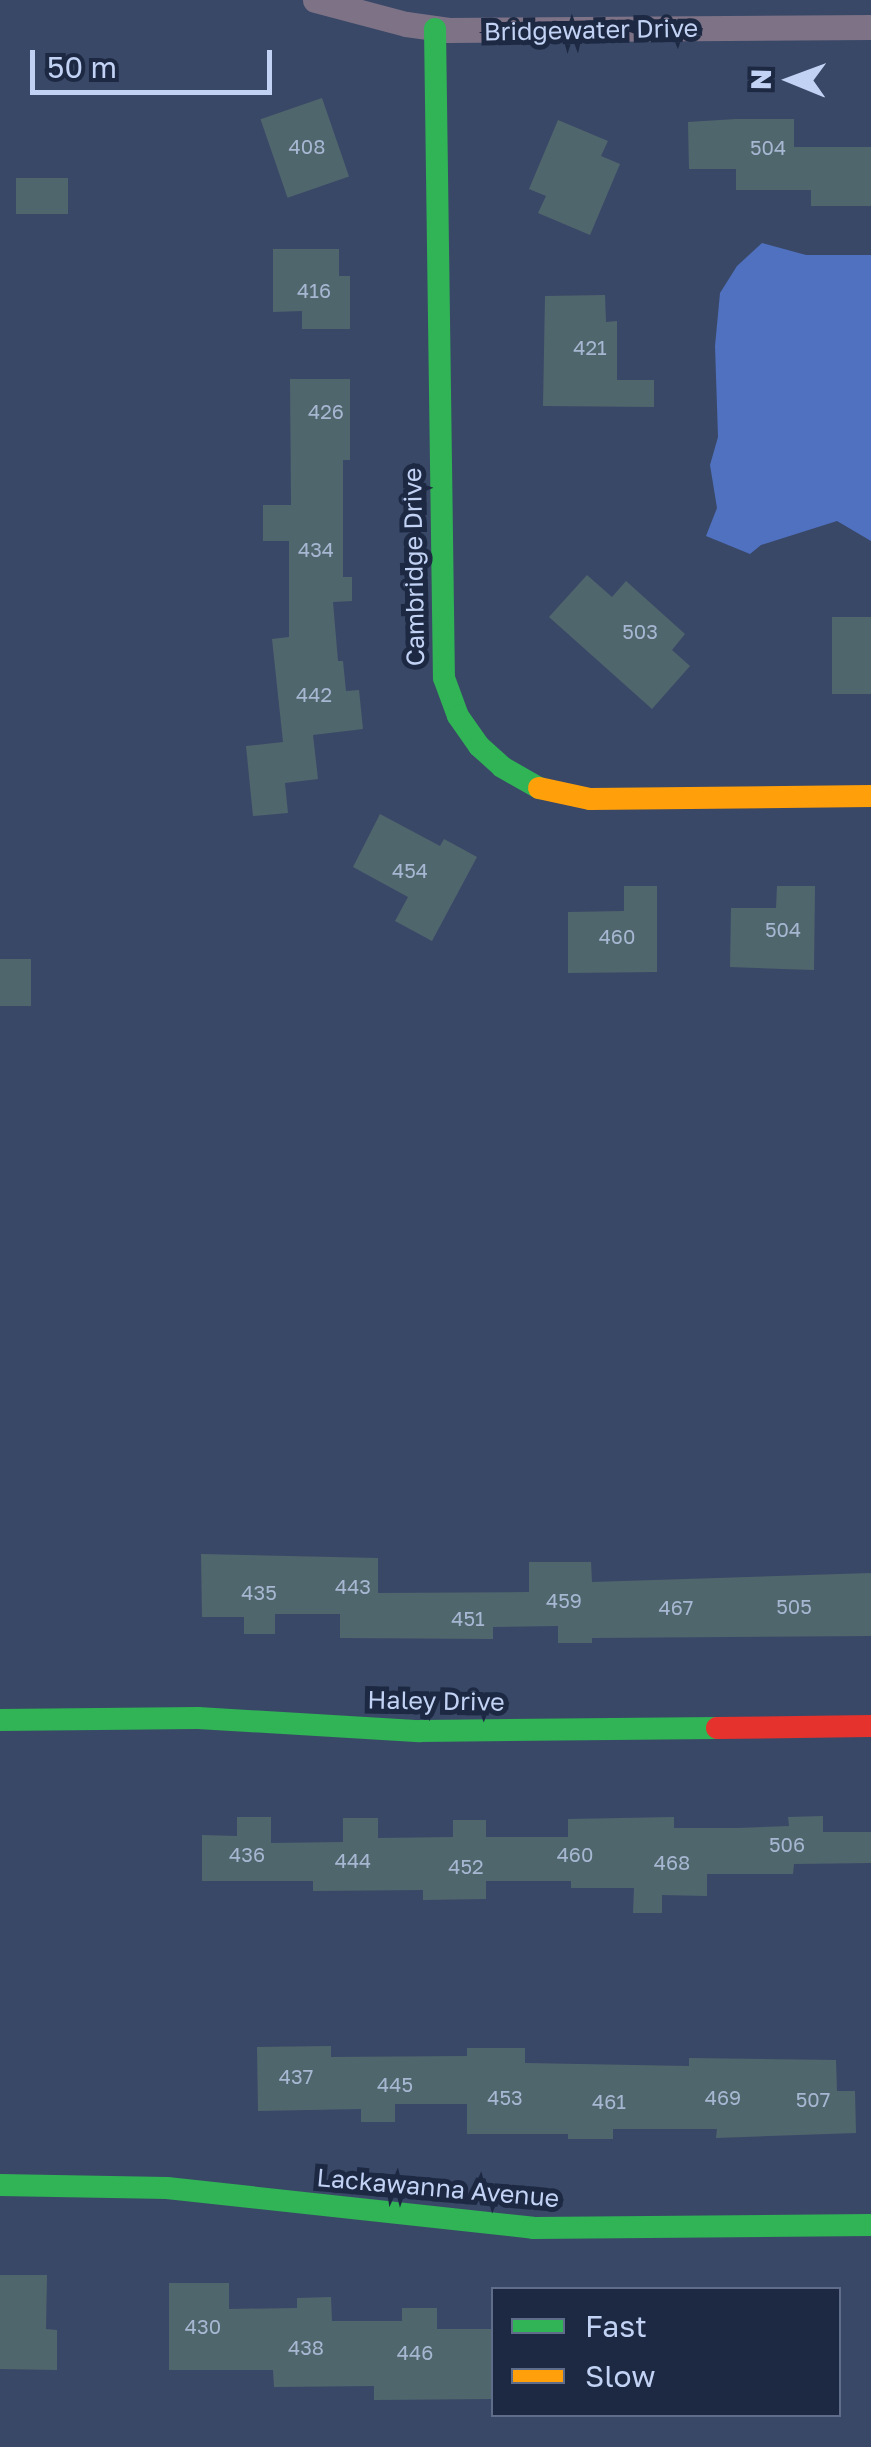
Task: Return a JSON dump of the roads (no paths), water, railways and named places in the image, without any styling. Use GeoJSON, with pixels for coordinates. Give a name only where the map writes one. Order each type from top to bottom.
{"type":"FeatureCollection","features":[{"type":"Feature","properties":{"kind":"street","name":"Bridgewater Drive"},"geometry":{"type":"LineString","coordinates":[[315,0],[435,29],[871,28]]}},
{"type":"Feature","properties":{"kind":"street","name":"Cambridge Drive"},"geometry":{"type":"LineString","coordinates":[[435,29],[440,639],[444,678],[458,716],[479,746],[502,767],[532,785],[561,795],[871,796]]}},
{"type":"Feature","properties":{"kind":"street","name":"Haley Drive"},"geometry":{"type":"LineString","coordinates":[[0,1720],[198,1718],[420,1730],[871,1726]]}},
{"type":"Feature","properties":{"kind":"street","name":"Lackawanna Avenue"},"geometry":{"type":"LineString","coordinates":[[0,2185],[167,2188],[532,2228],[871,2225]]}},
{"type":"Feature","properties":{"kind":"water"},"geometry":{"type":"Polygon","coordinates":[[[762,243],[806,255],[871,255],[871,541],[837,521],[761,545],[750,554],[706,536],[717,508],[710,465],[718,437],[715,346],[720,293],[737,266],[762,243]]]}}]}
